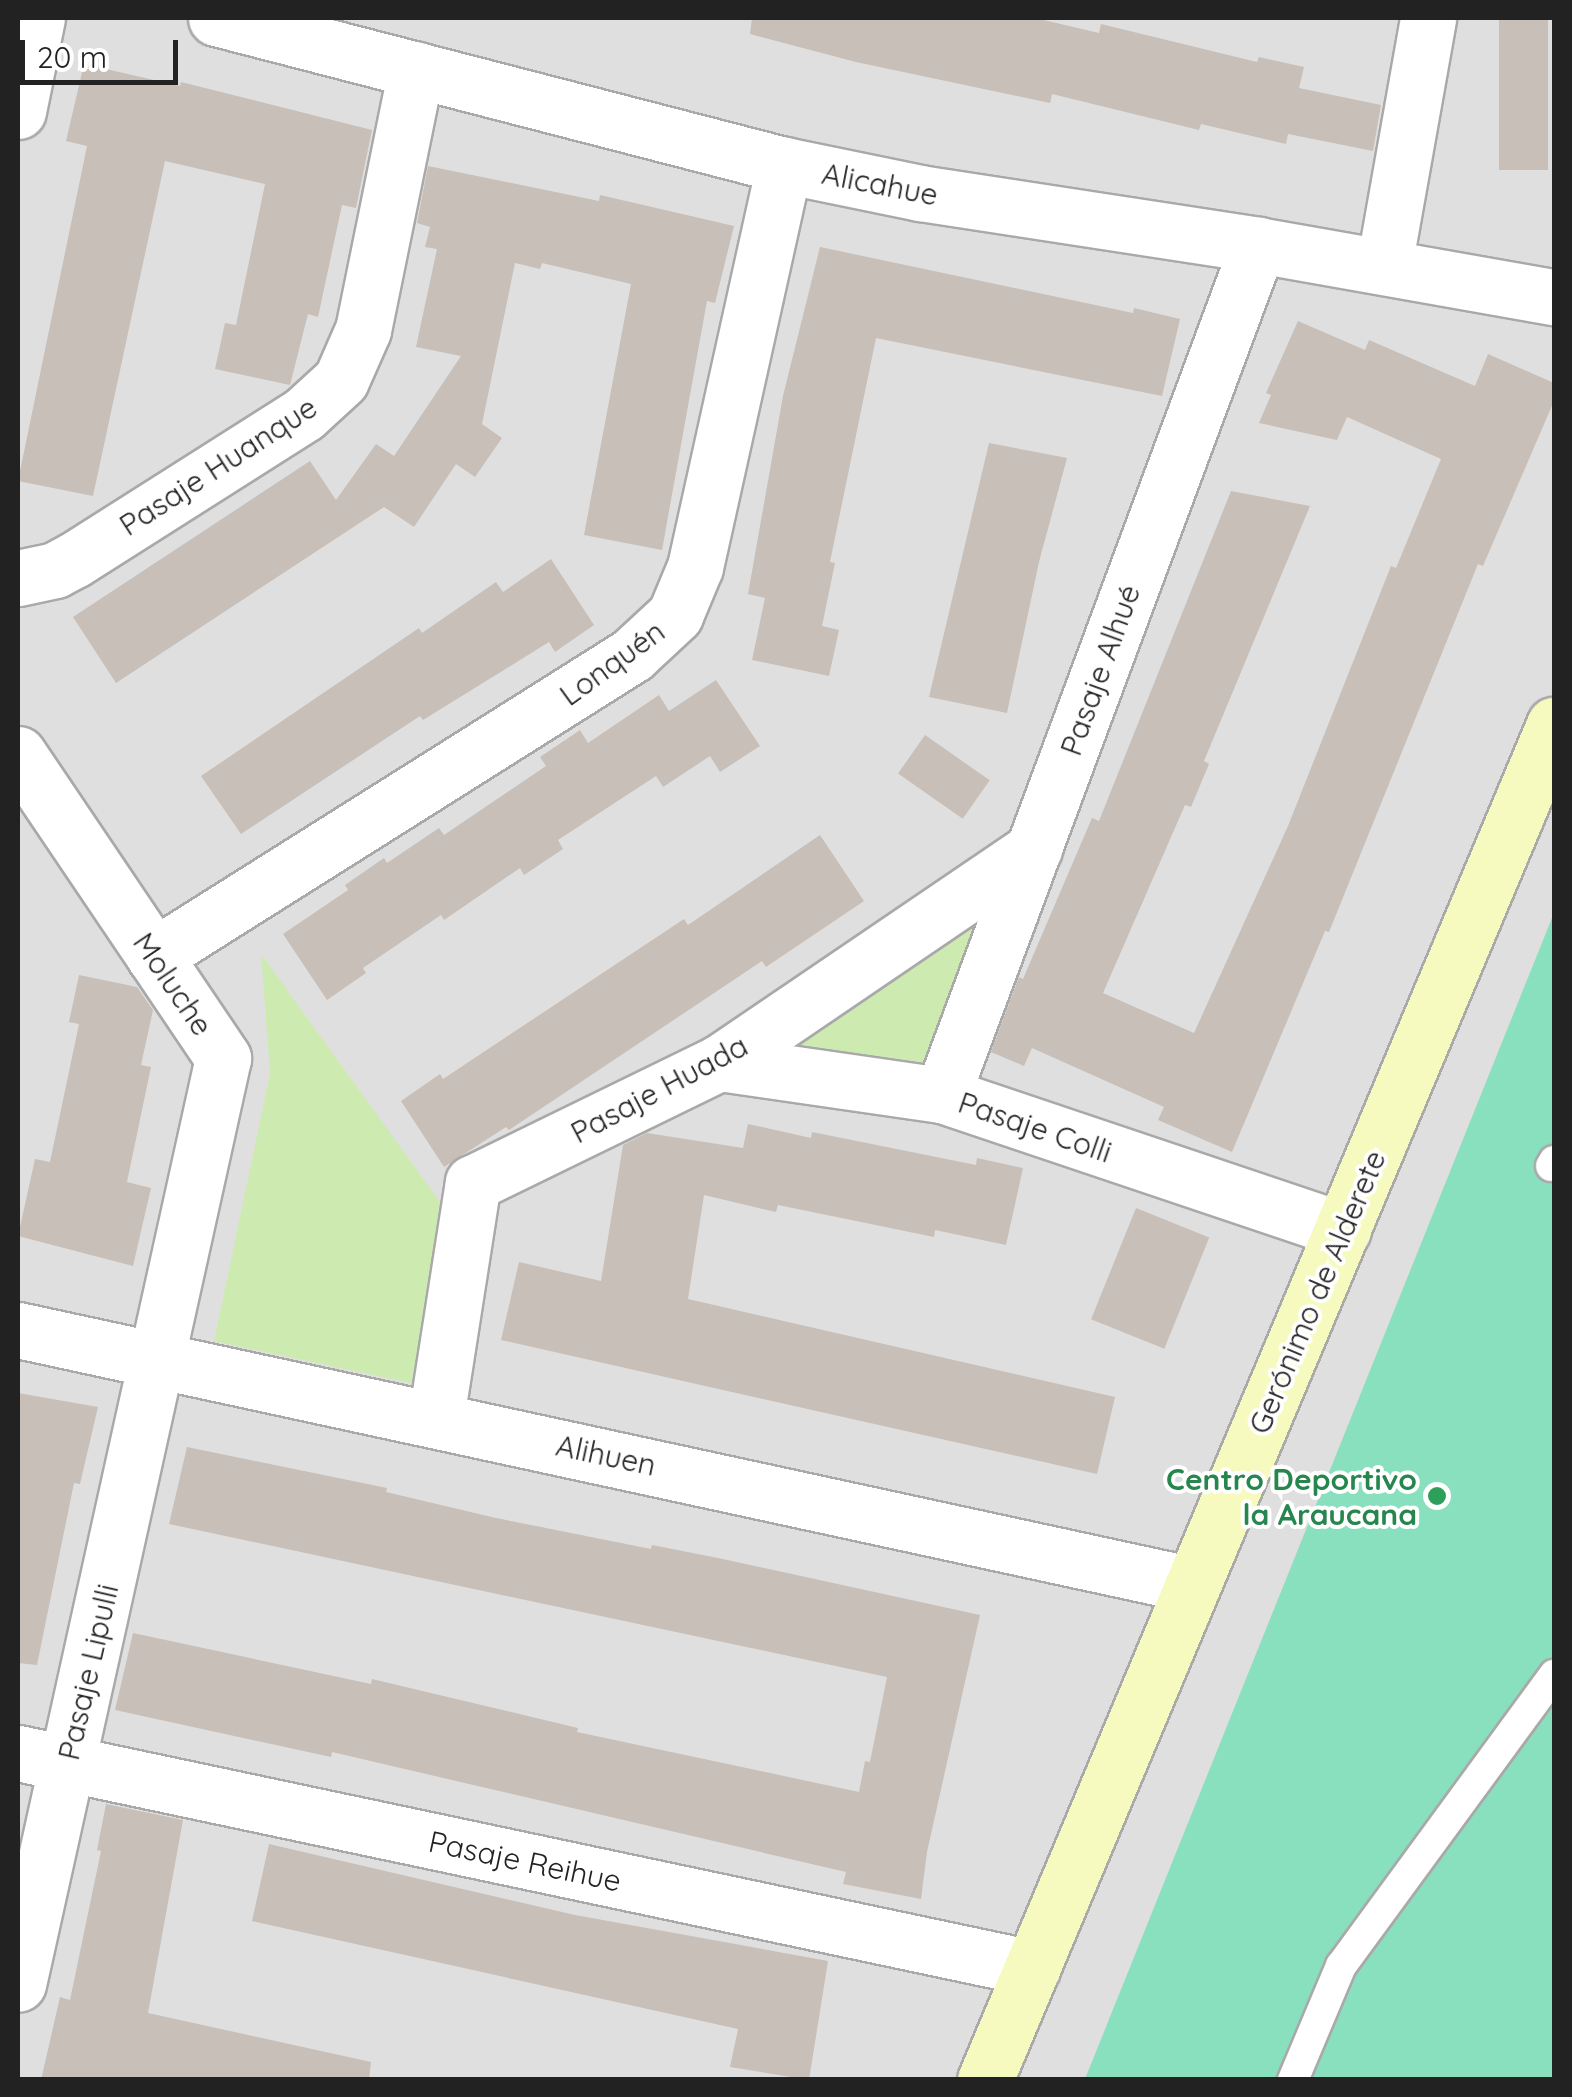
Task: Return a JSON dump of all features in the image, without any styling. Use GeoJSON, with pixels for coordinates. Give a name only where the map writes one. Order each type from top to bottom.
{"type":"FeatureCollection","features":[{"type":"Feature","properties":{"kind":"street"},"geometry":{"type":"LineString","coordinates":[[18,111],[37,18]]}},
{"type":"Feature","properties":{"kind":"street","name":"Alicahue"},"geometry":{"type":"LineString","coordinates":[[216,18],[784,165],[920,193],[1258,245],[1554,298]]}},
{"type":"Feature","properties":{"kind":"street"},"geometry":{"type":"LineString","coordinates":[[1384,266],[1428,18]]}},
{"type":"Feature","properties":{"kind":"street","name":"Pasaje Huanque"},"geometry":{"type":"LineString","coordinates":[[18,578],[56,570],[74,560],[304,414],[341,380],[362,330],[416,69]]}},
{"type":"Feature","properties":{"kind":"street","name":"Lonquén"},"geometry":{"type":"LineString","coordinates":[[154,956],[632,656],[675,615],[695,567],[784,165]]}},
{"type":"Feature","properties":{"kind":"street","name":"Pasaje Alhué"},"geometry":{"type":"LineString","coordinates":[[942,1095],[1258,245]]}},
{"type":"Feature","properties":{"kind":"street","name":"Gerónimo de Alderete"},"geometry":{"type":"LineString","coordinates":[[985,2080],[1342,1230],[1539,806],[1554,725]]}},
{"type":"Feature","properties":{"kind":"street","name":"Moluche"},"geometry":{"type":"LineString","coordinates":[[18,754],[223,1058],[157,1360]]}},
{"type":"Feature","properties":{"kind":"street","name":"Pasaje Huada"},"geometry":{"type":"LineString","coordinates":[[436,1418],[473,1183],[718,1064],[1034,849]]}},
{"type":"Feature","properties":{"kind":"street","name":"Pasaje Colli"},"geometry":{"type":"LineString","coordinates":[[718,1064],[942,1095],[1342,1230]]}},
{"type":"Feature","properties":{"kind":"street","name":"Alihuen"},"geometry":{"type":"LineString","coordinates":[[18,1330],[1193,1585]]}},
{"type":"Feature","properties":{"kind":"street","name":"Pasaje Lipulli"},"geometry":{"type":"LineString","coordinates":[[18,1984],[43,1758],[157,1360]]}},
{"type":"Feature","properties":{"kind":"street","name":"Pasaje Reihue"},"geometry":{"type":"LineString","coordinates":[[43,1758],[1032,1968]]}},
{"type":"Feature","properties":{"kind":"lane"},"geometry":{"type":"LineString","coordinates":[[1293,2080],[1341,1966],[1554,1675]]}},
{"type":"Feature","properties":{"kind":"shaded area"},"geometry":{"type":"Polygon","coordinates":[[[18,18],[1554,18],[1554,2079],[18,2079],[18,18]]]}},
{"type":"Feature","properties":{"kind":"green space"},"geometry":{"type":"Polygon","coordinates":[[[982,910],[922,1064],[778,1048],[982,910]]]}},
{"type":"Feature","properties":{"kind":"green space","name":"Centro Deportivo la Araucana"},"geometry":{"type":"Polygon","coordinates":[[[1554,913],[1554,2079],[1085,2079],[1554,913]]]}},
{"type":"Feature","properties":{"kind":"green space"},"geometry":{"type":"Polygon","coordinates":[[[261,954],[451,1217],[416,1384],[214,1341],[270,1073],[261,954]]]}},
{"type":"Feature","properties":{"kind":"building"},"geometry":{"type":"Polygon","coordinates":[[[752,18],[1035,18],[1099,33],[1101,24],[1257,62],[1259,57],[1304,67],[1299,88],[1381,105],[1373,151],[1288,134],[1286,144],[1201,124],[1199,130],[1052,94],[1050,103],[856,62],[750,34],[752,18]]]}},
{"type":"Feature","properties":{"kind":"building"},"geometry":{"type":"Polygon","coordinates":[[[1499,18],[1548,18],[1548,170],[1499,170],[1499,18]]]}},
{"type":"Feature","properties":{"kind":"building"},"geometry":{"type":"Polygon","coordinates":[[[84,64],[180,86],[181,82],[372,130],[356,208],[342,205],[318,317],[308,314],[290,385],[215,369],[225,323],[236,325],[265,184],[165,161],[93,496],[18,481],[87,146],[66,141],[84,64]]]}},
{"type":"Feature","properties":{"kind":"building"},"geometry":{"type":"Polygon","coordinates":[[[428,166],[599,201],[600,195],[734,226],[715,303],[707,301],[662,550],[584,535],[631,284],[542,263],[540,269],[515,263],[482,424],[502,438],[475,477],[456,464],[414,527],[384,507],[116,683],[73,617],[310,461],[336,500],[376,444],[394,456],[461,356],[416,347],[437,249],[425,247],[430,227],[417,223],[428,166]]]}},
{"type":"Feature","properties":{"kind":"building"},"geometry":{"type":"Polygon","coordinates":[[[820,247],[1133,313],[1134,308],[1180,319],[1162,396],[876,338],[830,562],[835,563],[822,626],[839,630],[829,676],[752,660],[765,598],[748,594],[783,396],[820,247]]]}},
{"type":"Feature","properties":{"kind":"building"},"geometry":{"type":"Polygon","coordinates":[[[1298,321],[1365,350],[1369,340],[1475,386],[1488,354],[1554,383],[1554,401],[1483,566],[1478,564],[1329,932],[1325,931],[1232,1152],[1158,1120],[1164,1107],[1032,1048],[1024,1066],[991,1052],[1019,977],[1023,979],[1092,818],[1099,821],[1231,491],[1310,506],[1204,761],[1209,764],[1191,807],[1185,805],[1103,993],[1194,1033],[1288,826],[1391,566],[1396,568],[1441,459],[1347,417],[1337,440],[1259,423],[1271,395],[1266,393],[1298,321]]]}},
{"type":"Feature","properties":{"kind":"building"},"geometry":{"type":"Polygon","coordinates":[[[989,443],[1067,458],[1039,562],[1007,713],[929,697],[989,443]]]}},
{"type":"Feature","properties":{"kind":"building"},"geometry":{"type":"Polygon","coordinates":[[[551,559],[594,625],[555,652],[549,642],[423,720],[420,716],[241,834],[201,776],[419,628],[422,633],[496,582],[503,592],[551,559]]]}},
{"type":"Feature","properties":{"kind":"building"},"geometry":{"type":"Polygon","coordinates":[[[716,680],[760,746],[720,772],[710,756],[663,787],[656,776],[558,840],[563,849],[524,875],[520,868],[444,920],[441,915],[363,968],[366,973],[327,1000],[283,934],[348,890],[345,885],[384,858],[387,863],[439,828],[444,835],[546,766],[540,757],[580,730],[588,743],[659,695],[669,711],[716,680]]]}},
{"type":"Feature","properties":{"kind":"building"},"geometry":{"type":"Polygon","coordinates":[[[925,735],[990,780],[963,819],[898,774],[925,735]]]}},
{"type":"Feature","properties":{"kind":"building"},"geometry":{"type":"Polygon","coordinates":[[[820,835],[864,901],[766,967],[762,961],[509,1130],[506,1127],[444,1167],[401,1101],[440,1074],[443,1079],[684,919],[688,925],[820,835]]]}},
{"type":"Feature","properties":{"kind":"building"},"geometry":{"type":"Polygon","coordinates":[[[79,975],[137,987],[153,1010],[141,1065],[151,1067],[127,1182],[151,1188],[133,1266],[18,1236],[35,1159],[50,1162],[79,1024],[69,1022],[79,975]]]}},
{"type":"Feature","properties":{"kind":"building"},"geometry":{"type":"Polygon","coordinates":[[[748,1124],[811,1138],[812,1132],[976,1165],[977,1158],[1023,1168],[1006,1245],[935,1230],[934,1237],[778,1205],[776,1212],[704,1195],[688,1299],[1115,1397],[1097,1474],[501,1340],[519,1262],[601,1281],[623,1145],[647,1133],[743,1148],[748,1124]]]}},
{"type":"Feature","properties":{"kind":"building"},"geometry":{"type":"Polygon","coordinates":[[[1136,1208],[1209,1238],[1164,1349],[1091,1319],[1136,1208]]]}},
{"type":"Feature","properties":{"kind":"building"},"geometry":{"type":"Polygon","coordinates":[[[18,1393],[98,1407],[80,1484],[74,1483],[37,1665],[18,1663],[18,1393]]]}},
{"type":"Feature","properties":{"kind":"building"},"geometry":{"type":"Polygon","coordinates":[[[187,1447],[387,1488],[386,1492],[496,1518],[651,1549],[652,1545],[718,1558],[980,1615],[927,1852],[921,1899],[843,1884],[846,1872],[332,1752],[331,1757],[115,1710],[133,1633],[371,1684],[372,1679],[578,1728],[577,1732],[859,1792],[865,1761],[870,1762],[887,1677],[169,1524],[187,1447]]]}},
{"type":"Feature","properties":{"kind":"building"},"geometry":{"type":"Polygon","coordinates":[[[106,1804],[183,1820],[148,2013],[371,2062],[369,2080],[41,2080],[60,1997],[70,2000],[101,1851],[97,1850],[106,1804]]]}},
{"type":"Feature","properties":{"kind":"building"},"geometry":{"type":"Polygon","coordinates":[[[269,1844],[575,1915],[828,1961],[809,2080],[730,2067],[738,2029],[252,1921],[269,1844]]]}},
{"type":"Feature","properties":{"kind":"place","name":"Centro Deportivo la Araucana"},"geometry":{"type":"Point","coordinates":[1437,1496]}}]}
